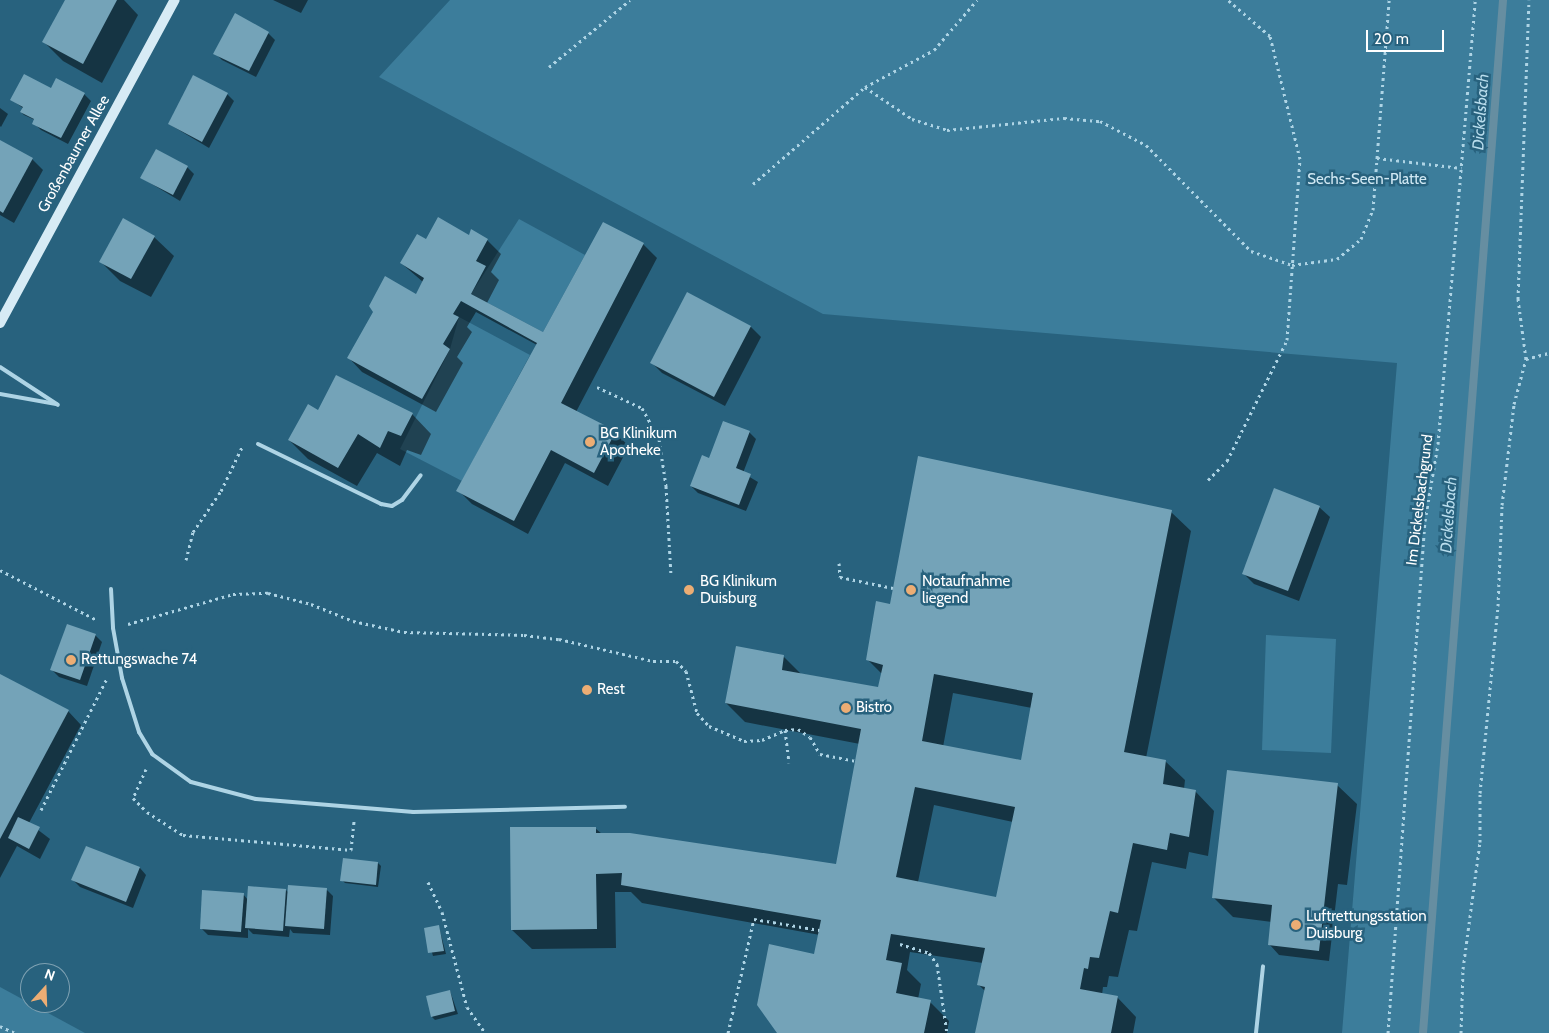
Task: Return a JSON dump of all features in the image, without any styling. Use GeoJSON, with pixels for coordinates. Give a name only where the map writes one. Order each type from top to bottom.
{"type":"FeatureCollection","features":[{"type":"Feature","properties":{"kind":"main road","name":"Großenbaumer Allee"},"geometry":{"type":"LineString","coordinates":[[0,323],[175,0]]}},
{"type":"Feature","properties":{"kind":"lane"},"geometry":{"type":"LineString","coordinates":[[0,366],[58,405],[0,394]]}},
{"type":"Feature","properties":{"kind":"lane"},"geometry":{"type":"LineString","coordinates":[[258,444],[381,504],[392,506],[402,500],[421,475]]}},
{"type":"Feature","properties":{"kind":"lane"},"geometry":{"type":"LineString","coordinates":[[112,589],[113,628],[129,708],[152,754],[191,782],[225,793],[256,799],[413,812],[625,807]]}},
{"type":"Feature","properties":{"kind":"lane"},"geometry":{"type":"LineString","coordinates":[[1256,1033],[1263,966]]}},
{"type":"Feature","properties":{"kind":"path"},"geometry":{"type":"LineString","coordinates":[[550,67],[630,0]]}},
{"type":"Feature","properties":{"kind":"path"},"geometry":{"type":"LineString","coordinates":[[753,184],[865,87],[934,50],[977,0]]}},
{"type":"Feature","properties":{"kind":"path"},"geometry":{"type":"LineString","coordinates":[[1208,480],[1227,460],[1287,340],[1300,159],[1270,36],[1228,0]]}},
{"type":"Feature","properties":{"kind":"path"},"geometry":{"type":"LineString","coordinates":[[865,87],[912,119],[947,130],[1064,118],[1100,122],[1146,145],[1251,251],[1292,265],[1338,259],[1361,239],[1373,210],[1389,0]]}},
{"type":"Feature","properties":{"kind":"path","name":"Im Dickelsbachgrund"},"geometry":{"type":"LineString","coordinates":[[1388,1033],[1425,521],[1438,444],[1475,0]]}},
{"type":"Feature","properties":{"kind":"path"},"geometry":{"type":"LineString","coordinates":[[1461,1033],[1463,969],[1480,842],[1480,793],[1498,606],[1502,505],[1514,404],[1526,359],[1518,299],[1529,0]]}},
{"type":"Feature","properties":{"kind":"path"},"geometry":{"type":"LineString","coordinates":[[1377,158],[1461,168]]}},
{"type":"Feature","properties":{"kind":"path"},"geometry":{"type":"LineString","coordinates":[[1526,359],[1549,353]]}},
{"type":"Feature","properties":{"kind":"path"},"geometry":{"type":"LineString","coordinates":[[597,387],[642,408],[659,439],[666,486],[671,576]]}},
{"type":"Feature","properties":{"kind":"path"},"geometry":{"type":"LineString","coordinates":[[186,560],[193,532],[221,490],[247,437]]}},
{"type":"Feature","properties":{"kind":"path"},"geometry":{"type":"LineString","coordinates":[[839,563],[840,577],[893,588]]}},
{"type":"Feature","properties":{"kind":"path"},"geometry":{"type":"LineString","coordinates":[[0,570],[113,628],[233,594],[268,593],[311,604],[353,621],[404,632],[524,635],[559,639],[653,662],[676,661],[686,672],[697,713],[709,726],[744,741],[762,740],[785,730],[798,729],[804,733],[820,754],[855,761]]}},
{"type":"Feature","properties":{"kind":"path"},"geometry":{"type":"LineString","coordinates":[[42,810],[118,654]]}},
{"type":"Feature","properties":{"kind":"path"},"geometry":{"type":"LineString","coordinates":[[785,730],[790,763]]}},
{"type":"Feature","properties":{"kind":"path"},"geometry":{"type":"LineString","coordinates":[[152,754],[133,798],[147,812],[183,835],[351,850],[355,807]]}},
{"type":"Feature","properties":{"kind":"path"},"geometry":{"type":"LineString","coordinates":[[428,882],[442,912],[467,1007],[485,1033]]}},
{"type":"Feature","properties":{"kind":"path"},"geometry":{"type":"LineString","coordinates":[[728,1033],[754,919],[820,930]]}},
{"type":"Feature","properties":{"kind":"path"},"geometry":{"type":"LineString","coordinates":[[900,944],[929,953],[937,964],[947,1033]]}},
{"type":"Feature","properties":{"kind":"path"},"geometry":{"type":"LineString","coordinates":[[0,1026],[15,1033]]}},
{"type":"Feature","properties":{"kind":"green space","name":"Sechs-Seen-Platte"},"geometry":{"type":"Polygon","coordinates":[[[450,0],[1549,0],[1549,1033],[1342,1033],[1397,363],[823,314],[379,77],[450,0]]]}},
{"type":"Feature","properties":{"kind":"green space"},"geometry":{"type":"Polygon","coordinates":[[[519,219],[585,255],[543,332],[471,294],[519,219]]]}},
{"type":"Feature","properties":{"kind":"green space"},"geometry":{"type":"Polygon","coordinates":[[[459,317],[530,355],[462,481],[400,449],[450,349],[459,317]]]}},
{"type":"Feature","properties":{"kind":"green space"},"geometry":{"type":"Polygon","coordinates":[[[1266,635],[1336,639],[1331,753],[1262,750],[1266,635]]]}},
{"type":"Feature","properties":{"kind":"green space"},"geometry":{"type":"Polygon","coordinates":[[[0,987],[20,998],[20,1013],[48,1013],[85,1033],[0,1033],[0,987]]]}},
{"type":"Feature","properties":{"kind":"building"},"geometry":{"type":"Polygon","coordinates":[[[65,0],[117,0],[83,64],[42,42],[65,0]]]}},
{"type":"Feature","properties":{"kind":"building"},"geometry":{"type":"Polygon","coordinates":[[[235,13],[269,32],[249,71],[213,54],[235,13]]]}},
{"type":"Feature","properties":{"kind":"building"},"geometry":{"type":"Polygon","coordinates":[[[24,74],[51,88],[56,78],[85,93],[61,138],[32,124],[34,119],[20,112],[23,107],[10,100],[24,74]]]}},
{"type":"Feature","properties":{"kind":"building"},"geometry":{"type":"Polygon","coordinates":[[[193,75],[228,93],[202,142],[168,124],[193,75]]]}},
{"type":"Feature","properties":{"kind":"building"},"geometry":{"type":"Polygon","coordinates":[[[0,140],[33,158],[3,213],[0,211],[0,140]]]}},
{"type":"Feature","properties":{"kind":"building"},"geometry":{"type":"Polygon","coordinates":[[[156,149],[188,166],[173,195],[140,178],[156,149]]]}},
{"type":"Feature","properties":{"kind":"building"},"geometry":{"type":"Polygon","coordinates":[[[438,217],[469,235],[471,229],[488,239],[476,261],[486,266],[471,294],[543,332],[603,222],[644,243],[561,403],[616,431],[594,473],[551,450],[514,521],[456,491],[537,343],[461,301],[453,314],[459,317],[443,344],[450,349],[422,399],[347,358],[373,312],[369,306],[385,276],[416,294],[424,278],[400,263],[417,234],[426,239],[438,217]]]}},
{"type":"Feature","properties":{"kind":"building"},"geometry":{"type":"Polygon","coordinates":[[[123,218],[155,236],[131,279],[99,262],[123,218]]]}},
{"type":"Feature","properties":{"kind":"building"},"geometry":{"type":"Polygon","coordinates":[[[687,292],[751,326],[714,397],[650,363],[687,292]]]}},
{"type":"Feature","properties":{"kind":"building"},"geometry":{"type":"Polygon","coordinates":[[[336,375],[413,413],[401,436],[388,431],[380,448],[358,434],[338,468],[288,440],[308,404],[318,410],[336,375]]]}},
{"type":"Feature","properties":{"kind":"building"},"geometry":{"type":"Polygon","coordinates":[[[723,421],[750,431],[736,468],[751,474],[739,505],[690,486],[702,455],[709,458],[723,421]]]}},
{"type":"Feature","properties":{"kind":"building"},"geometry":{"type":"Polygon","coordinates":[[[918,456],[1172,510],[1124,752],[1166,760],[1163,784],[1196,790],[1189,837],[1170,833],[1167,850],[1133,843],[1118,913],[1110,911],[1099,958],[1090,957],[1088,969],[1084,968],[1080,989],[1118,996],[1111,1033],[975,1033],[985,987],[977,985],[985,948],[891,934],[886,960],[902,963],[896,993],[931,1000],[924,1033],[777,1033],[757,1005],[769,944],[814,954],[821,920],[621,885],[622,873],[596,874],[597,929],[511,930],[510,827],[596,827],[596,833],[630,833],[836,864],[861,729],[725,703],[736,646],[784,655],[782,670],[878,687],[883,665],[866,660],[876,601],[890,604],[918,456]],[[934,674],[922,741],[1021,760],[1033,693],[934,674]],[[915,787],[896,877],[996,897],[1015,807],[915,787]]]}},
{"type":"Feature","properties":{"kind":"building"},"geometry":{"type":"Polygon","coordinates":[[[1274,488],[1320,506],[1288,591],[1242,574],[1274,488]]]}},
{"type":"Feature","properties":{"kind":"building","name":"Rettungswache 74"},"geometry":{"type":"Polygon","coordinates":[[[67,624],[96,634],[80,680],[50,670],[67,624]]]}},
{"type":"Feature","properties":{"kind":"building"},"geometry":{"type":"Polygon","coordinates":[[[0,674],[69,710],[0,839],[0,674]]]}},
{"type":"Feature","properties":{"kind":"building"},"geometry":{"type":"Polygon","coordinates":[[[1227,770],[1338,783],[1319,951],[1268,945],[1272,905],[1212,898],[1227,770]]]}},
{"type":"Feature","properties":{"kind":"building"},"geometry":{"type":"Polygon","coordinates":[[[18,817],[40,827],[29,849],[8,838],[18,817]]]}},
{"type":"Feature","properties":{"kind":"building"},"geometry":{"type":"Polygon","coordinates":[[[86,846],[140,867],[126,902],[71,880],[86,846]]]}},
{"type":"Feature","properties":{"kind":"building"},"geometry":{"type":"Polygon","coordinates":[[[343,858],[378,862],[376,885],[340,881],[343,858]]]}},
{"type":"Feature","properties":{"kind":"building"},"geometry":{"type":"Polygon","coordinates":[[[288,885],[327,888],[324,929],[285,926],[288,885]]]}},
{"type":"Feature","properties":{"kind":"building"},"geometry":{"type":"Polygon","coordinates":[[[248,886],[286,889],[283,931],[245,928],[248,886]]]}},
{"type":"Feature","properties":{"kind":"building"},"geometry":{"type":"Polygon","coordinates":[[[202,890],[244,893],[241,932],[200,929],[202,890]]]}},
{"type":"Feature","properties":{"kind":"building"},"geometry":{"type":"Polygon","coordinates":[[[439,925],[444,951],[428,953],[424,928],[439,925]]]}},
{"type":"Feature","properties":{"kind":"building"},"geometry":{"type":"Polygon","coordinates":[[[450,990],[455,1011],[431,1017],[426,996],[450,990]]]}},
{"type":"Feature","properties":{"kind":"waterway","name":"Dickelsbach"},"geometry":{"type":"LineString","coordinates":[[1423,1033],[1503,0]]}},
{"type":"Feature","properties":{"kind":"place","name":"BG Klinikum Apotheke"},"geometry":{"type":"Point","coordinates":[590,442]}},
{"type":"Feature","properties":{"kind":"place","name":"BG Klinikum Duisburg"},"geometry":{"type":"Point","coordinates":[689,590]}},
{"type":"Feature","properties":{"kind":"place","name":"Notaufnahme liegend"},"geometry":{"type":"Point","coordinates":[911,590]}},
{"type":"Feature","properties":{"kind":"place","name":"Rettungswache 74"},"geometry":{"type":"Point","coordinates":[71,660]}},
{"type":"Feature","properties":{"kind":"place","name":"Rest"},"geometry":{"type":"Point","coordinates":[587,690]}},
{"type":"Feature","properties":{"kind":"place","name":"Bistro"},"geometry":{"type":"Point","coordinates":[846,708]}},
{"type":"Feature","properties":{"kind":"place","name":"Luftrettungsstation Duisburg"},"geometry":{"type":"Point","coordinates":[1296,925]}}]}
